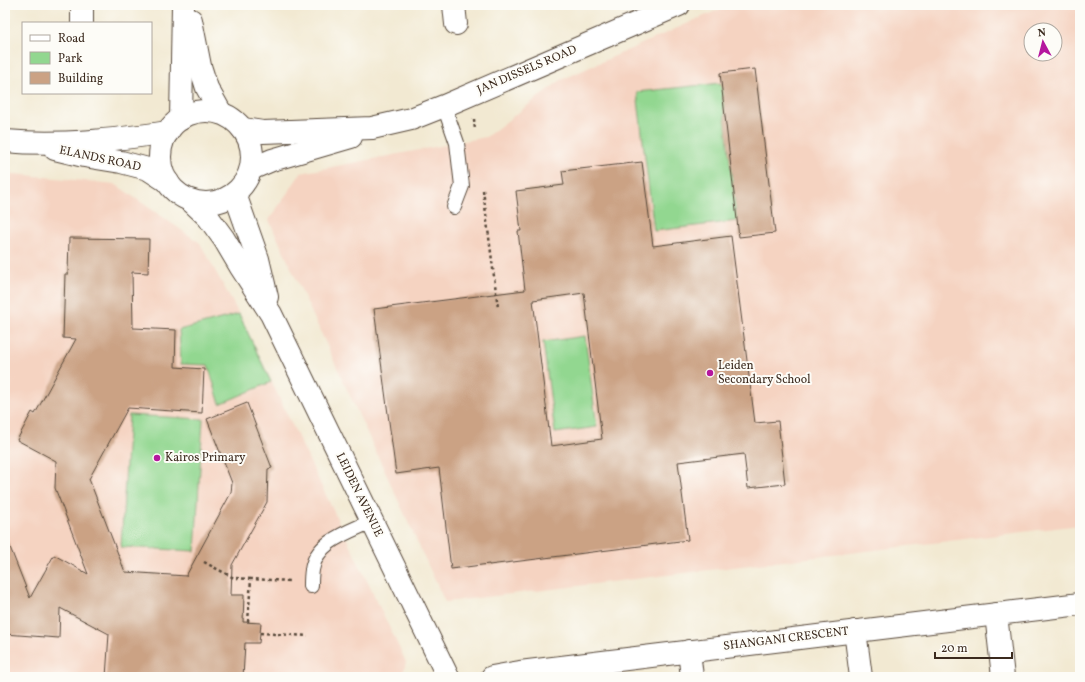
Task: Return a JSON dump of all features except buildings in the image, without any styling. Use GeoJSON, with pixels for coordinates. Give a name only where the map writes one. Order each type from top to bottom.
{"type":"FeatureCollection","features":[{"type":"Feature","properties":{"kind":"street"},"geometry":{"type":"LineString","coordinates":[[82,5],[82,22]]}},
{"type":"Feature","properties":{"kind":"street"},"geometry":{"type":"LineString","coordinates":[[174,126],[183,5]]}},
{"type":"Feature","properties":{"kind":"street"},"geometry":{"type":"LineString","coordinates":[[189,5],[193,34],[200,66],[207,88],[221,113]]}},
{"type":"Feature","properties":{"kind":"street","name":"JAN DISSELS ROAD"},"geometry":{"type":"LineString","coordinates":[[251,168],[293,153],[347,138],[372,128],[411,119],[679,5]]}},
{"type":"Feature","properties":{"kind":"street"},"geometry":{"type":"LineString","coordinates":[[207,111],[221,113],[243,128],[250,141],[253,155],[251,168],[245,182],[235,194],[214,202],[200,203],[191,201],[178,193],[168,182],[162,170],[160,157],[162,144],[174,126],[193,113],[207,111]]}},
{"type":"Feature","properties":{"kind":"street","name":"ELANDS ROAD"},"geometry":{"type":"LineString","coordinates":[[5,141],[29,143],[101,140],[134,137],[174,126]]}},
{"type":"Feature","properties":{"kind":"street","name":"JAN DISSELS ROAD"},"geometry":{"type":"LineString","coordinates":[[243,128],[263,132],[372,128]]}},
{"type":"Feature","properties":{"kind":"street","name":"ELANDS ROAD"},"geometry":{"type":"LineString","coordinates":[[29,143],[148,169],[168,182]]}},
{"type":"Feature","properties":{"kind":"street","name":"LEIDEN AVENUE"},"geometry":{"type":"LineString","coordinates":[[235,194],[258,259],[271,314]]}},
{"type":"Feature","properties":{"kind":"street","name":"LEIDEN AVENUE"},"geometry":{"type":"LineString","coordinates":[[191,201],[208,217],[224,239],[271,314],[448,677]]}},
{"type":"Feature","properties":{"kind":"street","name":"SHANGANI CRESCENT"},"geometry":{"type":"LineString","coordinates":[[492,677],[520,672],[609,669],[689,651],[1080,604]]}},
{"type":"Feature","properties":{"kind":"street"},"geometry":{"type":"LineString","coordinates":[[996,614],[1003,677]]}},
{"type":"Feature","properties":{"kind":"street"},"geometry":{"type":"LineString","coordinates":[[855,631],[861,677]]}},
{"type":"Feature","properties":{"kind":"street"},"geometry":{"type":"LineString","coordinates":[[689,651],[692,677]]}},
{"type":"Feature","properties":{"kind":"lane"},"geometry":{"type":"LineString","coordinates":[[444,106],[457,143],[462,186],[454,207]]}},
{"type":"Feature","properties":{"kind":"lane"},"geometry":{"type":"LineString","coordinates":[[311,584],[314,561],[324,546],[331,540],[372,521]]}},
{"type":"Feature","properties":{"kind":"path"},"geometry":{"type":"LineString","coordinates":[[473,113],[476,132]]}},
{"type":"Feature","properties":{"kind":"path"},"geometry":{"type":"LineString","coordinates":[[482,185],[498,308]]}},
{"type":"Feature","properties":{"kind":"path"},"geometry":{"type":"LineString","coordinates":[[204,562],[234,578],[311,584]]}},
{"type":"Feature","properties":{"kind":"path"},"geometry":{"type":"LineString","coordinates":[[248,622],[250,579]]}},
{"type":"Feature","properties":{"kind":"path"},"geometry":{"type":"LineString","coordinates":[[260,633],[308,636]]}},
{"type":"Feature","properties":{"kind":"shaded area","name":"Leiden Secondary School"},"geometry":{"type":"Polygon","coordinates":[[[729,5],[1080,5],[1080,525],[445,602],[269,220],[301,173],[486,137],[561,80],[729,5]]]}},
{"type":"Feature","properties":{"kind":"shaded area","name":"Kairos Primary"},"geometry":{"type":"Polygon","coordinates":[[[5,173],[115,184],[200,243],[239,314],[406,662],[402,677],[5,677],[5,173]]]}},
{"type":"Feature","properties":{"kind":"green space"},"geometry":{"type":"Polygon","coordinates":[[[721,83],[737,221],[654,231],[637,92],[721,83]]]}},
{"type":"Feature","properties":{"kind":"green space"},"geometry":{"type":"Polygon","coordinates":[[[239,314],[271,382],[220,404],[208,365],[181,364],[179,330],[239,314]]]}},
{"type":"Feature","properties":{"kind":"green space"},"geometry":{"type":"Polygon","coordinates":[[[585,336],[597,427],[555,433],[543,342],[585,336]]]}},
{"type":"Feature","properties":{"kind":"green space"},"geometry":{"type":"Polygon","coordinates":[[[129,415],[203,419],[195,551],[121,547],[129,415]]]}},
{"type":"Feature","properties":{"kind":"place","name":"Leiden Secondary School"},"geometry":{"type":"Point","coordinates":[710,373]}},
{"type":"Feature","properties":{"kind":"place","name":"Kairos Primary"},"geometry":{"type":"Point","coordinates":[157,458]}}]}
